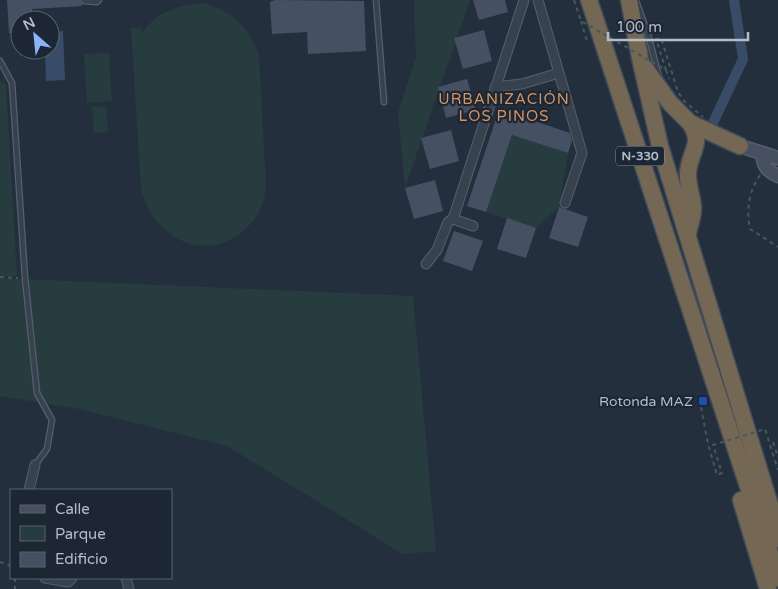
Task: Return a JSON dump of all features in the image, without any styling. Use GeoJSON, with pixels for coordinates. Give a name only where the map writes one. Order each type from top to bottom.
{"type":"FeatureCollection","features":[{"type":"Feature","properties":{"kind":"highway","name":"N-330"},"geometry":{"type":"LineString","coordinates":[[589,0],[778,578]]}},
{"type":"Feature","properties":{"kind":"highway","name":"N-330"},"geometry":{"type":"LineString","coordinates":[[629,0],[660,146],[776,520],[778,539]]}},
{"type":"Feature","properties":{"kind":"highway"},"geometry":{"type":"LineString","coordinates":[[640,58],[676,110],[697,120],[740,146]]}},
{"type":"Feature","properties":{"kind":"highway"},"geometry":{"type":"LineString","coordinates":[[687,236],[693,209],[688,175],[694,153],[697,120]]}},
{"type":"Feature","properties":{"kind":"highway"},"geometry":{"type":"LineString","coordinates":[[694,153],[701,147],[714,143],[723,142],[740,146]]}},
{"type":"Feature","properties":{"kind":"highway"},"geometry":{"type":"LineString","coordinates":[[691,312],[695,348],[768,589]]}},
{"type":"Feature","properties":{"kind":"street"},"geometry":{"type":"LineString","coordinates":[[426,264],[437,250],[448,222],[453,219],[524,0]]}},
{"type":"Feature","properties":{"kind":"street"},"geometry":{"type":"LineString","coordinates":[[538,0],[582,152],[565,203]]}},
{"type":"Feature","properties":{"kind":"street"},"geometry":{"type":"LineString","coordinates":[[496,87],[522,84],[559,73]]}},
{"type":"Feature","properties":{"kind":"street"},"geometry":{"type":"LineString","coordinates":[[740,146],[778,158]]}},
{"type":"Feature","properties":{"kind":"street"},"geometry":{"type":"LineString","coordinates":[[763,153],[766,168],[778,176]]}},
{"type":"Feature","properties":{"kind":"street"},"geometry":{"type":"LineString","coordinates":[[453,219],[473,226]]}},
{"type":"Feature","properties":{"kind":"street"},"geometry":{"type":"LineString","coordinates":[[29,489],[35,465]]}},
{"type":"Feature","properties":{"kind":"street"},"geometry":{"type":"LineString","coordinates":[[52,579],[68,582],[71,579]]}},
{"type":"Feature","properties":{"kind":"lane"},"geometry":{"type":"LineString","coordinates":[[84,0],[97,2],[99,0]]}},
{"type":"Feature","properties":{"kind":"lane"},"geometry":{"type":"LineString","coordinates":[[376,0],[384,102]]}},
{"type":"Feature","properties":{"kind":"lane"},"geometry":{"type":"LineString","coordinates":[[636,0],[648,34],[664,95]]}},
{"type":"Feature","properties":{"kind":"lane"},"geometry":{"type":"LineString","coordinates":[[0,61],[12,83],[25,278],[37,393],[52,420],[47,449],[35,465]]}},
{"type":"Feature","properties":{"kind":"path"},"geometry":{"type":"LineString","coordinates":[[574,0],[587,41]]}},
{"type":"Feature","properties":{"kind":"path"},"geometry":{"type":"LineString","coordinates":[[581,21],[666,70],[656,39],[661,38],[678,92],[697,120]]}},
{"type":"Feature","properties":{"kind":"path"},"geometry":{"type":"LineString","coordinates":[[766,168],[753,186],[747,214],[750,229],[778,247]]}},
{"type":"Feature","properties":{"kind":"path"},"geometry":{"type":"LineString","coordinates":[[0,277],[25,278]]}},
{"type":"Feature","properties":{"kind":"path"},"geometry":{"type":"LineString","coordinates":[[701,406],[708,444],[717,475],[722,473],[713,445],[764,429],[778,470]]}},
{"type":"Feature","properties":{"kind":"path"},"geometry":{"type":"LineString","coordinates":[[773,442],[778,457]]}},
{"type":"Feature","properties":{"kind":"green space"},"geometry":{"type":"Polygon","coordinates":[[[414,0],[470,0],[405,188],[398,113],[416,57],[414,0]]]}},
{"type":"Feature","properties":{"kind":"green space"},"geometry":{"type":"Polygon","coordinates":[[[204,3],[223,11],[238,21],[250,35],[259,54],[266,187],[258,214],[244,230],[223,243],[207,246],[192,244],[178,239],[166,230],[155,219],[141,189],[131,28],[142,27],[142,33],[154,19],[169,10],[186,5],[204,3]]]}},
{"type":"Feature","properties":{"kind":"green space"},"geometry":{"type":"Polygon","coordinates":[[[109,53],[112,101],[87,103],[84,54],[109,53]]]}},
{"type":"Feature","properties":{"kind":"green space"},"geometry":{"type":"Polygon","coordinates":[[[0,82],[6,84],[17,276],[0,277],[0,82]]]}},
{"type":"Feature","properties":{"kind":"green space"},"geometry":{"type":"Polygon","coordinates":[[[106,106],[108,132],[94,133],[92,107],[106,106]]]}},
{"type":"Feature","properties":{"kind":"green space"},"geometry":{"type":"Polygon","coordinates":[[[512,135],[568,153],[559,207],[536,228],[486,212],[512,135]]]}},
{"type":"Feature","properties":{"kind":"green space"},"geometry":{"type":"Polygon","coordinates":[[[0,278],[413,296],[436,551],[403,554],[227,446],[79,409],[0,396],[0,278]]]}},
{"type":"Feature","properties":{"kind":"water"},"geometry":{"type":"Polygon","coordinates":[[[60,31],[63,31],[65,80],[46,81],[45,60],[60,60],[60,31]]]}},
{"type":"Feature","properties":{"kind":"building"},"geometry":{"type":"Polygon","coordinates":[[[7,0],[80,0],[82,6],[10,10],[9,33],[7,0]]]}},
{"type":"Feature","properties":{"kind":"building"},"geometry":{"type":"Polygon","coordinates":[[[275,0],[364,1],[366,51],[308,54],[307,32],[272,34],[270,2],[275,0]]]}},
{"type":"Feature","properties":{"kind":"building"},"geometry":{"type":"Polygon","coordinates":[[[473,0],[505,0],[508,12],[479,20],[473,0]]]}},
{"type":"Feature","properties":{"kind":"building"},"geometry":{"type":"Polygon","coordinates":[[[484,30],[492,61],[463,69],[454,38],[484,30]]]}},
{"type":"Feature","properties":{"kind":"building"},"geometry":{"type":"Polygon","coordinates":[[[467,79],[476,110],[446,118],[438,87],[467,79]]]}},
{"type":"Feature","properties":{"kind":"building"},"geometry":{"type":"Polygon","coordinates":[[[513,114],[570,133],[572,141],[568,153],[512,135],[486,212],[467,206],[497,116],[510,120],[513,114]]]}},
{"type":"Feature","properties":{"kind":"building"},"geometry":{"type":"Polygon","coordinates":[[[451,130],[459,161],[430,169],[421,138],[451,130]]]}},
{"type":"Feature","properties":{"kind":"building"},"geometry":{"type":"Polygon","coordinates":[[[435,180],[443,211],[414,219],[405,188],[435,180]]]}},
{"type":"Feature","properties":{"kind":"building"},"geometry":{"type":"Polygon","coordinates":[[[559,207],[588,217],[578,247],[549,238],[559,207]]]}},
{"type":"Feature","properties":{"kind":"building"},"geometry":{"type":"Polygon","coordinates":[[[507,218],[536,228],[526,258],[497,249],[507,218]]]}},
{"type":"Feature","properties":{"kind":"building"},"geometry":{"type":"Polygon","coordinates":[[[454,231],[483,241],[472,271],[443,261],[454,231]]]}},
{"type":"Feature","properties":{"kind":"waterway"},"geometry":{"type":"LineString","coordinates":[[712,125],[743,59],[734,0]]}},
{"type":"Feature","properties":{"kind":"place","name":"Rotonda MAZ"},"geometry":{"type":"Point","coordinates":[703,401]}},
{"type":"Feature","properties":{"kind":"district","name":"URBANIZACIÓN LOS PINOS"},"geometry":{"type":"Point","coordinates":[504,108]}}]}
